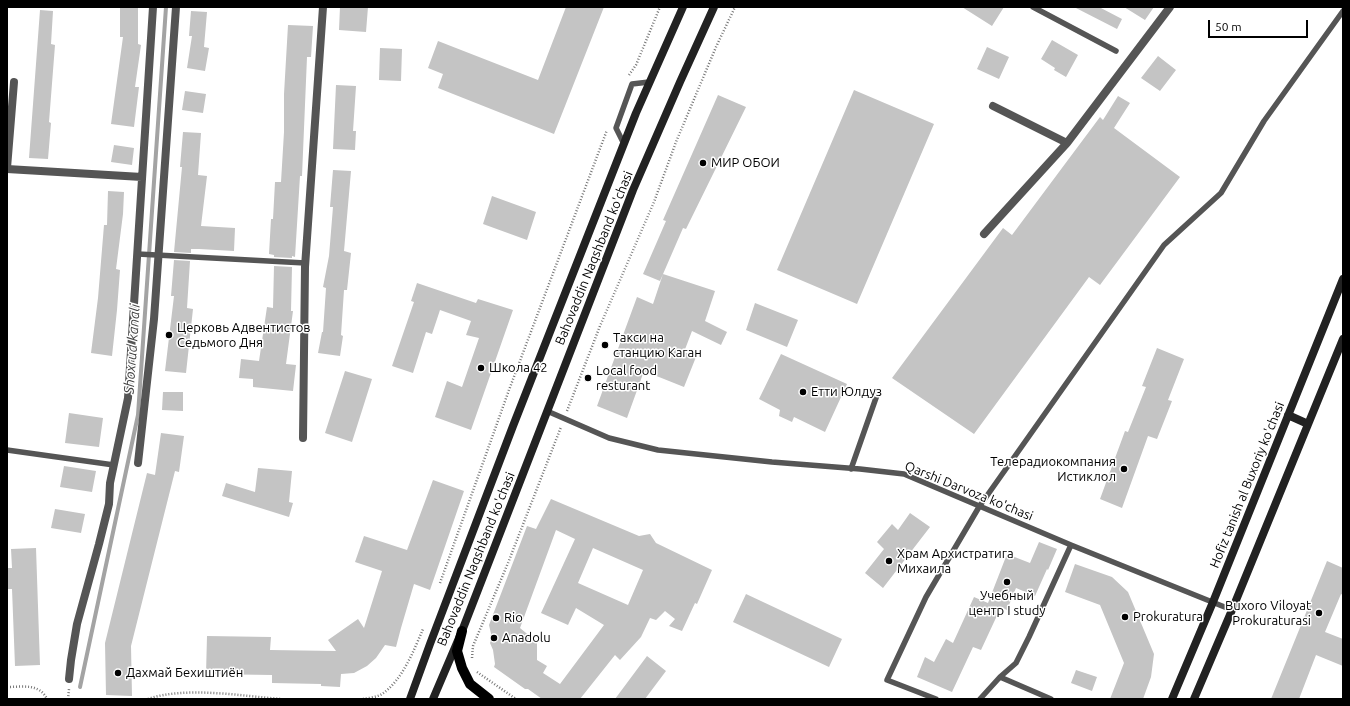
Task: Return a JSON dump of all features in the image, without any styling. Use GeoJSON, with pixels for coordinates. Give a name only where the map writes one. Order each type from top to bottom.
{"type":"FeatureCollection","features":[{"type":"Feature","properties":{"kind":"main road","name":"Bahovaddin Naqshband ko'chasi"},"geometry":{"type":"LineString","coordinates":[[410,699],[510,433],[649,82],[682,7]]}},
{"type":"Feature","properties":{"kind":"main road","name":"Bahovaddin Naqshband ko'chasi"},"geometry":{"type":"LineString","coordinates":[[433,699],[462,631],[633,190],[714,7]]}},
{"type":"Feature","properties":{"kind":"main road","name":"Hofiz tanish al Buxoriy ko'chasi"},"geometry":{"type":"LineString","coordinates":[[1172,699],[1213,602],[1343,279]]}},
{"type":"Feature","properties":{"kind":"main road"},"geometry":{"type":"LineString","coordinates":[[1194,699],[1343,339]]}},
{"type":"Feature","properties":{"kind":"main road"},"geometry":{"type":"LineString","coordinates":[[1288,415],[1308,424]]}},
{"type":"Feature","properties":{"kind":"main road"},"geometry":{"type":"LineString","coordinates":[[462,631],[458,651],[462,668],[470,684],[489,699]]}},
{"type":"Feature","properties":{"kind":"street"},"geometry":{"type":"LineString","coordinates":[[69,678],[77,624],[109,504],[110,483],[128,398],[153,7]]}},
{"type":"Feature","properties":{"kind":"street"},"geometry":{"type":"LineString","coordinates":[[138,463],[154,319],[176,7]]}},
{"type":"Feature","properties":{"kind":"street"},"geometry":{"type":"LineString","coordinates":[[303,438],[306,263],[323,7]]}},
{"type":"Feature","properties":{"kind":"street"},"geometry":{"type":"LineString","coordinates":[[984,234],[1067,143],[1170,7]]}},
{"type":"Feature","properties":{"kind":"street"},"geometry":{"type":"LineString","coordinates":[[14,82],[7,168],[142,177]]}},
{"type":"Feature","properties":{"kind":"street"},"geometry":{"type":"LineString","coordinates":[[993,106],[1067,143]]}},
{"type":"Feature","properties":{"kind":"lane"},"geometry":{"type":"LineString","coordinates":[[1032,7],[1116,51]]}},
{"type":"Feature","properties":{"kind":"lane"},"geometry":{"type":"LineString","coordinates":[[936,699],[887,680],[926,597],[979,507],[1164,245],[1221,193],[1264,121],[1343,11]]}},
{"type":"Feature","properties":{"kind":"lane"},"geometry":{"type":"LineString","coordinates":[[624,144],[616,128],[632,84],[649,82]]}},
{"type":"Feature","properties":{"kind":"lane"},"geometry":{"type":"LineString","coordinates":[[138,254],[306,263]]}},
{"type":"Feature","properties":{"kind":"lane"},"geometry":{"type":"LineString","coordinates":[[851,469],[877,395]]}},
{"type":"Feature","properties":{"kind":"lane","name":"Qarshi Darvoza ko'chasi"},"geometry":{"type":"LineString","coordinates":[[547,411],[609,438],[658,450],[904,474],[979,507],[1232,610]]}},
{"type":"Feature","properties":{"kind":"lane"},"geometry":{"type":"LineString","coordinates":[[7,450],[114,465]]}},
{"type":"Feature","properties":{"kind":"lane"},"geometry":{"type":"LineString","coordinates":[[980,699],[1000,677],[1016,663],[1030,637],[1071,545]]}},
{"type":"Feature","properties":{"kind":"lane"},"geometry":{"type":"LineString","coordinates":[[1000,677],[1051,699]]}},
{"type":"Feature","properties":{"kind":"path"},"geometry":{"type":"LineString","coordinates":[[626,81],[636,65],[660,7]]}},
{"type":"Feature","properties":{"kind":"path"},"geometry":{"type":"LineString","coordinates":[[566,413],[600,326],[654,202],[676,142],[716,47],[735,7]]}},
{"type":"Feature","properties":{"kind":"path"},"geometry":{"type":"LineString","coordinates":[[439,587],[507,397],[609,125]]}},
{"type":"Feature","properties":{"kind":"path"},"geometry":{"type":"LineString","coordinates":[[472,659],[473,646],[508,563],[563,420]]}},
{"type":"Feature","properties":{"kind":"path"},"geometry":{"type":"LineString","coordinates":[[363,699],[381,695],[398,680],[424,627]]}},
{"type":"Feature","properties":{"kind":"path"},"geometry":{"type":"LineString","coordinates":[[475,671],[516,699]]}},
{"type":"Feature","properties":{"kind":"path"},"geometry":{"type":"LineString","coordinates":[[7,687],[38,688],[44,693],[47,699]]}},
{"type":"Feature","properties":{"kind":"path"},"geometry":{"type":"LineString","coordinates":[[148,699],[190,692],[281,699]]}},
{"type":"Feature","properties":{"kind":"path"},"geometry":{"type":"LineString","coordinates":[[68,694],[68,699]]}},
{"type":"Feature","properties":{"kind":"building"},"geometry":{"type":"Polygon","coordinates":[[[340,7],[368,7],[366,32],[339,30],[340,7]]]}},
{"type":"Feature","properties":{"kind":"building"},"geometry":{"type":"Polygon","coordinates":[[[566,7],[604,7],[554,134],[438,88],[443,74],[428,68],[438,41],[538,80],[566,7]]]}},
{"type":"Feature","properties":{"kind":"building"},"geometry":{"type":"Polygon","coordinates":[[[962,7],[1004,7],[992,26],[962,7]]]}},
{"type":"Feature","properties":{"kind":"building"},"geometry":{"type":"Polygon","coordinates":[[[1074,7],[1099,7],[1122,19],[1117,29],[1074,7]]]}},
{"type":"Feature","properties":{"kind":"building"},"geometry":{"type":"Polygon","coordinates":[[[1124,7],[1154,7],[1145,20],[1124,7]]]}},
{"type":"Feature","properties":{"kind":"building"},"geometry":{"type":"Polygon","coordinates":[[[120,8],[138,8],[138,44],[141,45],[135,87],[139,87],[134,127],[111,124],[123,37],[120,37],[120,8]]]}},
{"type":"Feature","properties":{"kind":"building"},"geometry":{"type":"Polygon","coordinates":[[[40,10],[53,11],[51,44],[55,45],[49,122],[51,123],[48,159],[29,158],[40,10]]]}},
{"type":"Feature","properties":{"kind":"building"},"geometry":{"type":"Polygon","coordinates":[[[191,11],[207,12],[204,47],[209,48],[205,71],[187,68],[192,36],[189,36],[191,11]]]}},
{"type":"Feature","properties":{"kind":"building"},"geometry":{"type":"Polygon","coordinates":[[[288,25],[313,26],[311,57],[307,57],[302,176],[300,176],[295,257],[292,256],[292,258],[274,257],[274,255],[269,254],[275,182],[281,182],[288,25]]]}},
{"type":"Feature","properties":{"kind":"building"},"geometry":{"type":"Polygon","coordinates":[[[1052,40],[1078,55],[1066,77],[1054,70],[1055,68],[1041,59],[1052,40]]]}},
{"type":"Feature","properties":{"kind":"building"},"geometry":{"type":"Polygon","coordinates":[[[987,47],[1009,57],[999,79],[977,69],[987,47]]]}},
{"type":"Feature","properties":{"kind":"building"},"geometry":{"type":"Polygon","coordinates":[[[380,48],[402,49],[401,81],[379,80],[380,48]]]}},
{"type":"Feature","properties":{"kind":"building"},"geometry":{"type":"Polygon","coordinates":[[[1158,56],[1176,70],[1160,91],[1141,78],[1158,56]]]}},
{"type":"Feature","properties":{"kind":"building"},"geometry":{"type":"Polygon","coordinates":[[[336,85],[356,86],[353,131],[356,131],[355,150],[333,149],[336,85]]]}},
{"type":"Feature","properties":{"kind":"building"},"geometry":{"type":"Polygon","coordinates":[[[854,90],[934,124],[857,304],[777,270],[854,90]]]}},
{"type":"Feature","properties":{"kind":"building"},"geometry":{"type":"Polygon","coordinates":[[[185,91],[206,94],[203,113],[182,110],[185,91]]]}},
{"type":"Feature","properties":{"kind":"building","name":"МИР ОБОИ"},"geometry":{"type":"Polygon","coordinates":[[[718,95],[746,107],[686,229],[683,228],[660,281],[643,274],[666,221],[663,220],[718,95]]]}},
{"type":"Feature","properties":{"kind":"building"},"geometry":{"type":"Polygon","coordinates":[[[1118,96],[1130,103],[1114,128],[1180,177],[1100,285],[1089,277],[974,434],[892,378],[1003,228],[1012,235],[1100,117],[1103,120],[1118,96]]]}},
{"type":"Feature","properties":{"kind":"building"},"geometry":{"type":"Polygon","coordinates":[[[183,132],[201,133],[198,175],[207,176],[201,226],[235,228],[234,251],[191,249],[191,253],[174,252],[182,167],[180,167],[183,132]]]}},
{"type":"Feature","properties":{"kind":"building"},"geometry":{"type":"Polygon","coordinates":[[[114,145],[134,148],[132,165],[111,162],[114,145]]]}},
{"type":"Feature","properties":{"kind":"building"},"geometry":{"type":"Polygon","coordinates":[[[333,170],[351,171],[344,251],[351,253],[347,290],[344,290],[341,335],[343,336],[340,356],[318,353],[323,332],[326,288],[323,287],[329,256],[333,207],[330,207],[333,170]]]}},
{"type":"Feature","properties":{"kind":"building"},"geometry":{"type":"Polygon","coordinates":[[[108,191],[124,192],[123,214],[116,269],[120,270],[112,356],[91,353],[98,298],[104,225],[107,225],[108,191]]]}},
{"type":"Feature","properties":{"kind":"building"},"geometry":{"type":"Polygon","coordinates":[[[492,196],[536,212],[527,240],[483,224],[492,196]]]}},
{"type":"Feature","properties":{"kind":"building"},"geometry":{"type":"Polygon","coordinates":[[[174,260],[190,261],[187,308],[193,309],[186,373],[165,371],[174,296],[171,296],[174,260]]]}},
{"type":"Feature","properties":{"kind":"building"},"geometry":{"type":"Polygon","coordinates":[[[274,266],[292,267],[291,311],[293,311],[286,364],[296,365],[293,391],[253,387],[253,379],[239,378],[241,359],[259,361],[267,307],[273,308],[274,266]]]}},
{"type":"Feature","properties":{"kind":"building"},"geometry":{"type":"Polygon","coordinates":[[[663,274],[715,291],[705,321],[727,332],[721,345],[692,331],[684,352],[696,357],[684,387],[644,371],[627,418],[597,406],[637,297],[653,304],[663,274]]]}},
{"type":"Feature","properties":{"kind":"building"},"geometry":{"type":"Polygon","coordinates":[[[417,283],[476,303],[478,299],[513,310],[471,430],[435,417],[447,381],[462,387],[479,338],[466,335],[471,321],[440,310],[432,334],[426,332],[413,373],[392,366],[414,302],[411,301],[417,283]]]}},
{"type":"Feature","properties":{"kind":"building"},"geometry":{"type":"Polygon","coordinates":[[[755,303],[798,320],[787,347],[746,330],[755,303]]]}},
{"type":"Feature","properties":{"kind":"building"},"geometry":{"type":"Polygon","coordinates":[[[1157,348],[1184,359],[1168,400],[1172,401],[1157,439],[1148,436],[1122,508],[1100,499],[1125,431],[1128,432],[1146,387],[1142,386],[1157,348]]]}},
{"type":"Feature","properties":{"kind":"building","name":"Етти Юлдуз"},"geometry":{"type":"Polygon","coordinates":[[[781,354],[847,384],[825,432],[794,417],[792,422],[779,416],[780,410],[759,399],[781,354]]]}},
{"type":"Feature","properties":{"kind":"building"},"geometry":{"type":"Polygon","coordinates":[[[345,371],[372,379],[352,442],[325,433],[345,371]]]}},
{"type":"Feature","properties":{"kind":"building"},"geometry":{"type":"Polygon","coordinates":[[[163,392],[183,392],[183,411],[162,410],[163,392]]]}},
{"type":"Feature","properties":{"kind":"building"},"geometry":{"type":"Polygon","coordinates":[[[69,413],[103,418],[99,447],[65,443],[69,413]]]}},
{"type":"Feature","properties":{"kind":"building"},"geometry":{"type":"Polygon","coordinates":[[[161,433],[184,436],[179,472],[175,471],[131,646],[132,696],[106,695],[105,643],[147,473],[155,475],[161,433]]]}},
{"type":"Feature","properties":{"kind":"building"},"geometry":{"type":"Polygon","coordinates":[[[64,466],[96,471],[92,492],[60,487],[64,466]]]}},
{"type":"Feature","properties":{"kind":"building"},"geometry":{"type":"Polygon","coordinates":[[[258,468],[292,471],[289,502],[293,503],[289,517],[222,496],[226,483],[255,492],[258,468]]]}},
{"type":"Feature","properties":{"kind":"building"},"geometry":{"type":"Polygon","coordinates":[[[433,480],[464,491],[430,590],[414,584],[396,647],[385,645],[376,658],[367,666],[354,673],[341,674],[340,687],[321,686],[321,684],[272,683],[272,675],[206,674],[207,636],[271,637],[270,650],[336,651],[328,640],[358,619],[364,628],[382,571],[355,562],[364,536],[407,550],[433,480]]]}},
{"type":"Feature","properties":{"kind":"building"},"geometry":{"type":"Polygon","coordinates":[[[551,499],[639,536],[650,534],[656,543],[712,570],[697,604],[695,603],[682,631],[669,626],[675,619],[665,611],[656,620],[650,618],[641,637],[620,660],[615,655],[580,699],[542,699],[494,667],[493,650],[490,643],[492,638],[489,625],[527,526],[536,529],[551,499]],[[556,530],[520,628],[537,642],[537,660],[547,666],[543,673],[560,684],[604,625],[576,608],[568,625],[541,613],[575,539],[556,530]],[[593,548],[578,583],[628,605],[643,570],[593,548]]]}},
{"type":"Feature","properties":{"kind":"building"},"geometry":{"type":"Polygon","coordinates":[[[55,509],[85,514],[81,533],[51,528],[55,509]]]}},
{"type":"Feature","properties":{"kind":"building","name":"Храм Архистратига Михаила"},"geometry":{"type":"Polygon","coordinates":[[[910,513],[930,527],[883,588],[865,573],[884,549],[877,542],[892,524],[898,530],[910,513]]]}},
{"type":"Feature","properties":{"kind":"building"},"geometry":{"type":"Polygon","coordinates":[[[1039,542],[1057,549],[1035,596],[1016,588],[1007,610],[1001,607],[981,650],[973,647],[952,692],[917,677],[925,657],[934,662],[946,639],[953,643],[974,597],[988,603],[1007,554],[1030,563],[1039,542]]]}},
{"type":"Feature","properties":{"kind":"building"},"geometry":{"type":"Polygon","coordinates":[[[36,548],[40,665],[15,666],[12,589],[7,589],[7,568],[12,568],[11,549],[36,548]]]}},
{"type":"Feature","properties":{"kind":"building","name":"Buxoro Viloyat Prokuraturasi"},"geometry":{"type":"Polygon","coordinates":[[[1327,561],[1343,568],[1343,595],[1341,594],[1325,632],[1343,639],[1343,666],[1316,655],[1299,699],[1271,699],[1327,561]]]}},
{"type":"Feature","properties":{"kind":"building"},"geometry":{"type":"Polygon","coordinates":[[[1075,564],[1112,577],[1128,592],[1154,654],[1151,677],[1143,699],[1110,699],[1124,663],[1100,605],[1065,592],[1075,564]]]}},
{"type":"Feature","properties":{"kind":"building"},"geometry":{"type":"Polygon","coordinates":[[[746,594],[842,639],[829,667],[733,622],[746,594]]]}},
{"type":"Feature","properties":{"kind":"building"},"geometry":{"type":"Polygon","coordinates":[[[647,656],[666,671],[645,699],[615,699],[647,656]]]}},
{"type":"Feature","properties":{"kind":"building"},"geometry":{"type":"Polygon","coordinates":[[[1076,670],[1097,677],[1092,691],[1071,683],[1076,670]]]}},
{"type":"Feature","properties":{"kind":"waterway","name":"Shoxrud kanali"},"geometry":{"type":"LineString","coordinates":[[80,687],[138,415],[166,7]]}},
{"type":"Feature","properties":{"kind":"place","name":"МИР ОБОИ"},"geometry":{"type":"Point","coordinates":[703,163]}},
{"type":"Feature","properties":{"kind":"place","name":"Церковь Адвентистов Седьмого Дня"},"geometry":{"type":"Point","coordinates":[169,335]}},
{"type":"Feature","properties":{"kind":"place","name":"Такси на станцию Каган"},"geometry":{"type":"Point","coordinates":[605,345]}},
{"type":"Feature","properties":{"kind":"place","name":"Школа 42"},"geometry":{"type":"Point","coordinates":[481,368]}},
{"type":"Feature","properties":{"kind":"place","name":"Local food resturant"},"geometry":{"type":"Point","coordinates":[588,378]}},
{"type":"Feature","properties":{"kind":"place","name":"Етти Юлдуз"},"geometry":{"type":"Point","coordinates":[803,392]}},
{"type":"Feature","properties":{"kind":"place","name":"Телерадиокомпания Истиклол"},"geometry":{"type":"Point","coordinates":[1124,469]}},
{"type":"Feature","properties":{"kind":"place","name":"Храм Архистратига Михаила"},"geometry":{"type":"Point","coordinates":[889,561]}},
{"type":"Feature","properties":{"kind":"place","name":"Учебный центр I study"},"geometry":{"type":"Point","coordinates":[1007,582]}},
{"type":"Feature","properties":{"kind":"place","name":"Buxoro Viloyat Prokuraturasi"},"geometry":{"type":"Point","coordinates":[1319,613]}},
{"type":"Feature","properties":{"kind":"place","name":"Prokuratura"},"geometry":{"type":"Point","coordinates":[1125,617]}},
{"type":"Feature","properties":{"kind":"place","name":"Rio"},"geometry":{"type":"Point","coordinates":[496,618]}},
{"type":"Feature","properties":{"kind":"place","name":"Anadolu"},"geometry":{"type":"Point","coordinates":[494,638]}},
{"type":"Feature","properties":{"kind":"place","name":"Дахмай Бехиштиён"},"geometry":{"type":"Point","coordinates":[118,673]}}]}
